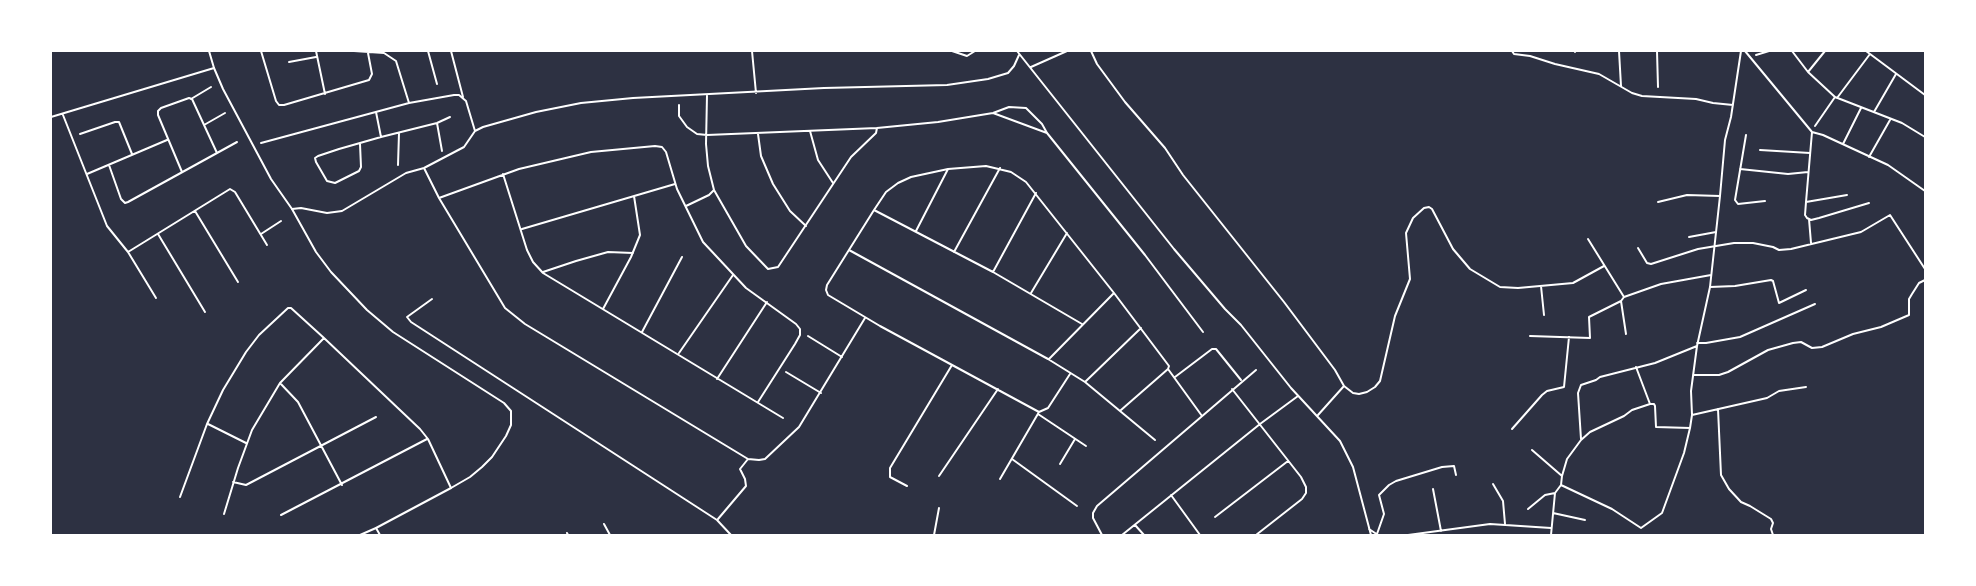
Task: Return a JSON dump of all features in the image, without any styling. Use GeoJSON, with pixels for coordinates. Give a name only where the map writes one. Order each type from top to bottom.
{"type":"FeatureCollection","features":[{"type":"Feature","properties":{"kind":"street"},"geometry":{"type":"LineString","coordinates":[[209,51],[214,68],[271,179],[292,208],[321,260],[367,310],[393,332],[504,402],[510,408],[513,418],[511,425],[492,457],[470,477],[360,535]]}},
{"type":"Feature","properties":{"kind":"street"},"geometry":{"type":"LineString","coordinates":[[262,51],[276,101],[279,105],[325,94],[368,80],[372,74],[368,52]]}},
{"type":"Feature","properties":{"kind":"street"},"geometry":{"type":"LineString","coordinates":[[316,51],[325,94]]}},
{"type":"Feature","properties":{"kind":"street"},"geometry":{"type":"LineString","coordinates":[[354,51],[384,53],[396,61],[409,103]]}},
{"type":"Feature","properties":{"kind":"street"},"geometry":{"type":"LineString","coordinates":[[428,51],[437,84]]}},
{"type":"Feature","properties":{"kind":"street"},"geometry":{"type":"LineString","coordinates":[[451,51],[463,98],[466,101],[475,131]]}},
{"type":"Feature","properties":{"kind":"street"},"geometry":{"type":"LineString","coordinates":[[752,51],[756,93]]}},
{"type":"Feature","properties":{"kind":"street"},"geometry":{"type":"LineString","coordinates":[[952,51],[968,56],[974,51]]}},
{"type":"Feature","properties":{"kind":"street"},"geometry":{"type":"LineString","coordinates":[[1017,51],[1174,249],[1225,309],[1242,324],[1298,396],[1340,441],[1349,456],[1371,535]]}},
{"type":"Feature","properties":{"kind":"street"},"geometry":{"type":"LineString","coordinates":[[1031,67],[1067,51]]}},
{"type":"Feature","properties":{"kind":"street"},"geometry":{"type":"LineString","coordinates":[[1090,51],[1097,64],[1125,102],[1165,148],[1183,176],[1290,310],[1335,370],[1344,386],[1352,393],[1359,394],[1375,387],[1380,381],[1395,316],[1410,279],[1406,233],[1413,218],[1424,208],[1429,207],[1432,209],[1453,249],[1478,275],[1500,288],[1573,283],[1604,266]]}},
{"type":"Feature","properties":{"kind":"street"},"geometry":{"type":"LineString","coordinates":[[1512,51],[1514,54],[1530,56],[1599,74],[1632,93],[1642,96],[1686,98],[1714,104],[1734,105]]}},
{"type":"Feature","properties":{"kind":"street"},"geometry":{"type":"LineString","coordinates":[[1619,51],[1621,86]]}},
{"type":"Feature","properties":{"kind":"street"},"geometry":{"type":"LineString","coordinates":[[1657,51],[1658,87]]}},
{"type":"Feature","properties":{"kind":"street"},"geometry":{"type":"LineString","coordinates":[[1561,485],[1612,509],[1641,528],[1662,512],[1684,453],[1690,428],[1697,344],[1710,287],[1715,246],[1724,140],[1734,105],[1741,51]]}},
{"type":"Feature","properties":{"kind":"street"},"geometry":{"type":"LineString","coordinates":[[1745,51],[1812,132],[1823,135],[1888,165],[1925,192]]}},
{"type":"Feature","properties":{"kind":"street"},"geometry":{"type":"LineString","coordinates":[[1756,55],[1769,51]]}},
{"type":"Feature","properties":{"kind":"street"},"geometry":{"type":"LineString","coordinates":[[1792,51],[1808,72],[1836,97],[1902,124],[1925,137]]}},
{"type":"Feature","properties":{"kind":"street"},"geometry":{"type":"LineString","coordinates":[[1808,72],[1825,51]]}},
{"type":"Feature","properties":{"kind":"street"},"geometry":{"type":"LineString","coordinates":[[1866,51],[1925,95]]}},
{"type":"Feature","properties":{"kind":"street"},"geometry":{"type":"LineString","coordinates":[[1815,126],[1870,54]]}},
{"type":"Feature","properties":{"kind":"street"},"geometry":{"type":"LineString","coordinates":[[292,208],[327,213],[342,211],[406,173],[424,168],[464,147],[475,131],[495,122],[581,103],[633,98],[815,89],[947,85],[988,79],[1008,73],[1019,55]]}},
{"type":"Feature","properties":{"kind":"street"},"geometry":{"type":"LineString","coordinates":[[289,62],[317,56]]}},
{"type":"Feature","properties":{"kind":"street"},"geometry":{"type":"LineString","coordinates":[[51,117],[63,115],[214,68]]}},
{"type":"Feature","properties":{"kind":"street"},"geometry":{"type":"LineString","coordinates":[[1874,112],[1896,74]]}},
{"type":"Feature","properties":{"kind":"street"},"geometry":{"type":"LineString","coordinates":[[183,173],[167,140],[158,111],[161,108],[191,99],[211,87]]}},
{"type":"Feature","properties":{"kind":"street"},"geometry":{"type":"LineString","coordinates":[[261,143],[409,103],[454,95],[463,98]]}},
{"type":"Feature","properties":{"kind":"street"},"geometry":{"type":"LineString","coordinates":[[707,95],[708,166],[714,190],[746,246],[768,269],[778,267],[851,157],[876,133],[877,128]]}},
{"type":"Feature","properties":{"kind":"street"},"geometry":{"type":"LineString","coordinates":[[191,99],[217,153]]}},
{"type":"Feature","properties":{"kind":"street"},"geometry":{"type":"LineString","coordinates":[[679,105],[679,116],[687,127],[697,134],[707,135],[877,128],[938,122],[993,113],[1009,107],[1026,108],[1042,124],[1047,133],[1145,255],[1203,332]]}},
{"type":"Feature","properties":{"kind":"street"},"geometry":{"type":"LineString","coordinates":[[1843,144],[1861,108]]}},
{"type":"Feature","properties":{"kind":"street"},"geometry":{"type":"LineString","coordinates":[[204,125],[225,112]]}},
{"type":"Feature","properties":{"kind":"street"},"geometry":{"type":"LineString","coordinates":[[376,112],[381,137]]}},
{"type":"Feature","properties":{"kind":"street"},"geometry":{"type":"LineString","coordinates":[[993,113],[1047,133]]}},
{"type":"Feature","properties":{"kind":"street"},"geometry":{"type":"LineString","coordinates":[[63,115],[107,226],[128,252],[156,298]]}},
{"type":"Feature","properties":{"kind":"street"},"geometry":{"type":"LineString","coordinates":[[360,144],[361,167],[359,171],[335,183],[327,181],[316,162],[315,158],[318,156],[381,137],[437,123],[450,117]]}},
{"type":"Feature","properties":{"kind":"street"},"geometry":{"type":"LineString","coordinates":[[1870,157],[1890,120]]}},
{"type":"Feature","properties":{"kind":"street"},"geometry":{"type":"LineString","coordinates":[[80,134],[119,122],[133,154]]}},
{"type":"Feature","properties":{"kind":"street"},"geometry":{"type":"LineString","coordinates":[[437,123],[442,151]]}},
{"type":"Feature","properties":{"kind":"street"},"geometry":{"type":"LineString","coordinates":[[810,131],[818,160],[833,183]]}},
{"type":"Feature","properties":{"kind":"street"},"geometry":{"type":"LineString","coordinates":[[1811,244],[1809,219],[1806,215],[1806,202],[1812,132]]}},
{"type":"Feature","properties":{"kind":"street"},"geometry":{"type":"LineString","coordinates":[[398,165],[399,133]]}},
{"type":"Feature","properties":{"kind":"street"},"geometry":{"type":"LineString","coordinates":[[758,134],[761,156],[772,184],[790,211],[806,226]]}},
{"type":"Feature","properties":{"kind":"street"},"geometry":{"type":"LineString","coordinates":[[1746,135],[1736,202],[1741,204],[1765,201]]}},
{"type":"Feature","properties":{"kind":"street"},"geometry":{"type":"LineString","coordinates":[[86,175],[167,140]]}},
{"type":"Feature","properties":{"kind":"street"},"geometry":{"type":"LineString","coordinates":[[109,165],[121,199],[125,203],[237,142]]}},
{"type":"Feature","properties":{"kind":"street"},"geometry":{"type":"LineString","coordinates":[[439,198],[503,174],[591,152],[662,147],[666,152],[675,184],[703,242],[746,288],[796,324],[800,329],[800,335],[758,402]]}},
{"type":"Feature","properties":{"kind":"street"},"geometry":{"type":"LineString","coordinates":[[1760,150],[1810,152]]}},
{"type":"Feature","properties":{"kind":"street"},"geometry":{"type":"LineString","coordinates":[[1086,446],[1039,413],[998,389],[865,318],[828,295],[826,290],[848,250],[886,192],[898,183],[911,177],[948,169],[986,166],[1011,172],[1026,182],[1141,328],[1202,416]]}},
{"type":"Feature","properties":{"kind":"street"},"geometry":{"type":"LineString","coordinates":[[424,168],[439,198],[505,308],[525,324],[748,459],[765,459],[799,427],[865,318]]}},
{"type":"Feature","properties":{"kind":"street"},"geometry":{"type":"LineString","coordinates":[[954,252],[1000,168]]}},
{"type":"Feature","properties":{"kind":"street"},"geometry":{"type":"LineString","coordinates":[[916,231],[948,169]]}},
{"type":"Feature","properties":{"kind":"street"},"geometry":{"type":"LineString","coordinates":[[1740,169],[1788,174],[1808,172]]}},
{"type":"Feature","properties":{"kind":"street"},"geometry":{"type":"LineString","coordinates":[[503,174],[533,262],[543,273],[783,418]]}},
{"type":"Feature","properties":{"kind":"street"},"geometry":{"type":"LineString","coordinates":[[521,230],[675,184]]}},
{"type":"Feature","properties":{"kind":"street"},"geometry":{"type":"LineString","coordinates":[[128,252],[232,190],[267,245]]}},
{"type":"Feature","properties":{"kind":"street"},"geometry":{"type":"LineString","coordinates":[[686,206],[709,195],[714,190]]}},
{"type":"Feature","properties":{"kind":"street"},"geometry":{"type":"LineString","coordinates":[[993,272],[1036,193]]}},
{"type":"Feature","properties":{"kind":"street"},"geometry":{"type":"LineString","coordinates":[[1658,202],[1686,195],[1720,196]]}},
{"type":"Feature","properties":{"kind":"street"},"geometry":{"type":"LineString","coordinates":[[1806,202],[1847,195]]}},
{"type":"Feature","properties":{"kind":"street"},"geometry":{"type":"LineString","coordinates":[[603,309],[633,254],[640,235],[634,196]]}},
{"type":"Feature","properties":{"kind":"street"},"geometry":{"type":"LineString","coordinates":[[1809,219],[1847,211],[1869,203]]}},
{"type":"Feature","properties":{"kind":"street"},"geometry":{"type":"LineString","coordinates":[[874,210],[993,272],[1082,324]]}},
{"type":"Feature","properties":{"kind":"street"},"geometry":{"type":"LineString","coordinates":[[195,211],[238,282]]}},
{"type":"Feature","properties":{"kind":"street"},"geometry":{"type":"LineString","coordinates":[[1638,248],[1647,263],[1652,264],[1685,252],[1748,242],[1781,250],[1861,232],[1890,215],[1925,270]]}},
{"type":"Feature","properties":{"kind":"street"},"geometry":{"type":"LineString","coordinates":[[261,234],[280,221]]}},
{"type":"Feature","properties":{"kind":"street"},"geometry":{"type":"LineString","coordinates":[[1689,237],[1716,232]]}},
{"type":"Feature","properties":{"kind":"street"},"geometry":{"type":"LineString","coordinates":[[1031,294],[1067,233]]}},
{"type":"Feature","properties":{"kind":"street"},"geometry":{"type":"LineString","coordinates":[[158,234],[205,312]]}},
{"type":"Feature","properties":{"kind":"street"},"geometry":{"type":"LineString","coordinates":[[1588,239],[1624,297]]}},
{"type":"Feature","properties":{"kind":"street"},"geometry":{"type":"LineString","coordinates":[[848,250],[1048,359],[1085,382],[1155,440]]}},
{"type":"Feature","properties":{"kind":"street"},"geometry":{"type":"LineString","coordinates":[[543,273],[608,252],[633,254]]}},
{"type":"Feature","properties":{"kind":"street"},"geometry":{"type":"LineString","coordinates":[[642,332],[682,257]]}},
{"type":"Feature","properties":{"kind":"street"},"geometry":{"type":"LineString","coordinates":[[678,354],[733,274]]}},
{"type":"Feature","properties":{"kind":"street"},"geometry":{"type":"LineString","coordinates":[[1530,336],[1590,338],[1589,317],[1621,301],[1624,297],[1661,284],[1711,274]]}},
{"type":"Feature","properties":{"kind":"street"},"geometry":{"type":"LineString","coordinates":[[1710,287],[1728,287],[1771,280],[1779,303],[1798,292],[1806,290]]}},
{"type":"Feature","properties":{"kind":"street"},"geometry":{"type":"LineString","coordinates":[[1693,375],[1723,374],[1768,350],[1801,342],[1812,348],[1822,347],[1853,334],[1881,327],[1909,315],[1909,300],[1919,284],[1925,280]]}},
{"type":"Feature","properties":{"kind":"street"},"geometry":{"type":"LineString","coordinates":[[1541,286],[1544,315]]}},
{"type":"Feature","properties":{"kind":"street"},"geometry":{"type":"LineString","coordinates":[[1048,359],[1114,293]]}},
{"type":"Feature","properties":{"kind":"street"},"geometry":{"type":"LineString","coordinates":[[432,299],[407,317],[411,322],[717,520],[731,535]]}},
{"type":"Feature","properties":{"kind":"street"},"geometry":{"type":"LineString","coordinates":[[1621,301],[1626,334]]}},
{"type":"Feature","properties":{"kind":"street"},"geometry":{"type":"LineString","coordinates":[[717,379],[767,302]]}},
{"type":"Feature","properties":{"kind":"street"},"geometry":{"type":"LineString","coordinates":[[1581,440],[1578,393],[1581,386],[1600,377],[1655,363],[1697,344],[1740,338],[1815,304]]}},
{"type":"Feature","properties":{"kind":"street"},"geometry":{"type":"LineString","coordinates":[[180,497],[223,390],[246,352],[259,335],[285,309],[291,308],[420,429],[428,439],[451,488]]}},
{"type":"Feature","properties":{"kind":"street"},"geometry":{"type":"LineString","coordinates":[[1085,382],[1141,328]]}},
{"type":"Feature","properties":{"kind":"street"},"geometry":{"type":"LineString","coordinates":[[808,336],[842,357]]}},
{"type":"Feature","properties":{"kind":"street"},"geometry":{"type":"LineString","coordinates":[[1512,429],[1542,395],[1547,391],[1564,387],[1569,337]]}},
{"type":"Feature","properties":{"kind":"street"},"geometry":{"type":"LineString","coordinates":[[224,514],[246,443],[252,430],[280,382],[324,338]]}},
{"type":"Feature","properties":{"kind":"street"},"geometry":{"type":"LineString","coordinates":[[1175,377],[1212,349],[1216,349],[1242,381]]}},
{"type":"Feature","properties":{"kind":"street"},"geometry":{"type":"LineString","coordinates":[[907,486],[890,477],[890,468],[952,364]]}},
{"type":"Feature","properties":{"kind":"street"},"geometry":{"type":"LineString","coordinates":[[1636,367],[1650,404],[1655,406],[1656,426],[1690,428]]}},
{"type":"Feature","properties":{"kind":"street"},"geometry":{"type":"LineString","coordinates":[[1121,410],[1168,369]]}},
{"type":"Feature","properties":{"kind":"street"},"geometry":{"type":"LineString","coordinates":[[1102,535],[1093,518],[1094,510],[1164,447],[1256,370]]}},
{"type":"Feature","properties":{"kind":"street"},"geometry":{"type":"LineString","coordinates":[[786,372],[821,393]]}},
{"type":"Feature","properties":{"kind":"street"},"geometry":{"type":"LineString","coordinates":[[1000,479],[1039,413],[1048,408],[1070,374]]}},
{"type":"Feature","properties":{"kind":"street"},"geometry":{"type":"LineString","coordinates":[[280,382],[298,402],[342,485]]}},
{"type":"Feature","properties":{"kind":"street"},"geometry":{"type":"LineString","coordinates":[[1318,416],[1344,386]]}},
{"type":"Feature","properties":{"kind":"street"},"geometry":{"type":"LineString","coordinates":[[1692,415],[1767,398],[1779,390],[1806,387]]}},
{"type":"Feature","properties":{"kind":"street"},"geometry":{"type":"LineString","coordinates":[[939,476],[998,389]]}},
{"type":"Feature","properties":{"kind":"street"},"geometry":{"type":"LineString","coordinates":[[1232,389],[1301,477],[1306,487],[1306,493],[1256,535]]}},
{"type":"Feature","properties":{"kind":"street"},"geometry":{"type":"LineString","coordinates":[[1122,535],[1260,424],[1298,396]]}},
{"type":"Feature","properties":{"kind":"street"},"geometry":{"type":"LineString","coordinates":[[1528,509],[1545,495],[1555,492],[1561,485],[1567,459],[1581,440],[1590,432],[1650,404]]}},
{"type":"Feature","properties":{"kind":"street"},"geometry":{"type":"LineString","coordinates":[[1718,409],[1721,475],[1729,489],[1741,502],[1771,519],[1773,535]]}},
{"type":"Feature","properties":{"kind":"street"},"geometry":{"type":"LineString","coordinates":[[233,482],[246,486],[376,417]]}},
{"type":"Feature","properties":{"kind":"street"},"geometry":{"type":"LineString","coordinates":[[208,424],[246,443]]}},
{"type":"Feature","properties":{"kind":"street"},"geometry":{"type":"LineString","coordinates":[[281,516],[428,439]]}},
{"type":"Feature","properties":{"kind":"street"},"geometry":{"type":"LineString","coordinates":[[1060,464],[1075,439]]}},
{"type":"Feature","properties":{"kind":"street"},"geometry":{"type":"LineString","coordinates":[[1532,450],[1562,476]]}},
{"type":"Feature","properties":{"kind":"street"},"geometry":{"type":"LineString","coordinates":[[717,520],[746,486],[740,469],[748,459]]}},
{"type":"Feature","properties":{"kind":"street"},"geometry":{"type":"LineString","coordinates":[[1012,459],[1077,506]]}},
{"type":"Feature","properties":{"kind":"street"},"geometry":{"type":"LineString","coordinates":[[1215,517],[1288,461]]}},
{"type":"Feature","properties":{"kind":"street"},"geometry":{"type":"LineString","coordinates":[[1369,529],[1377,534],[1384,514],[1379,495],[1389,485],[1432,469],[1452,466],[1456,475]]}},
{"type":"Feature","properties":{"kind":"street"},"geometry":{"type":"LineString","coordinates":[[1494,484],[1502,497],[1505,524]]}},
{"type":"Feature","properties":{"kind":"street"},"geometry":{"type":"LineString","coordinates":[[1433,489],[1442,531]]}},
{"type":"Feature","properties":{"kind":"street"},"geometry":{"type":"LineString","coordinates":[[1551,535],[1555,492]]}},
{"type":"Feature","properties":{"kind":"street"},"geometry":{"type":"LineString","coordinates":[[1171,495],[1200,535]]}},
{"type":"Feature","properties":{"kind":"street"},"geometry":{"type":"LineString","coordinates":[[934,535],[939,508]]}},
{"type":"Feature","properties":{"kind":"street"},"geometry":{"type":"LineString","coordinates":[[1553,513],[1584,520]]}},
{"type":"Feature","properties":{"kind":"street"},"geometry":{"type":"LineString","coordinates":[[604,524],[610,535]]}},
{"type":"Feature","properties":{"kind":"street"},"geometry":{"type":"LineString","coordinates":[[1408,535],[1490,524],[1552,528]]}},
{"type":"Feature","properties":{"kind":"street"},"geometry":{"type":"LineString","coordinates":[[1136,525],[1144,535]]}},
{"type":"Feature","properties":{"kind":"street"},"geometry":{"type":"LineString","coordinates":[[376,528],[380,535]]}}]}
